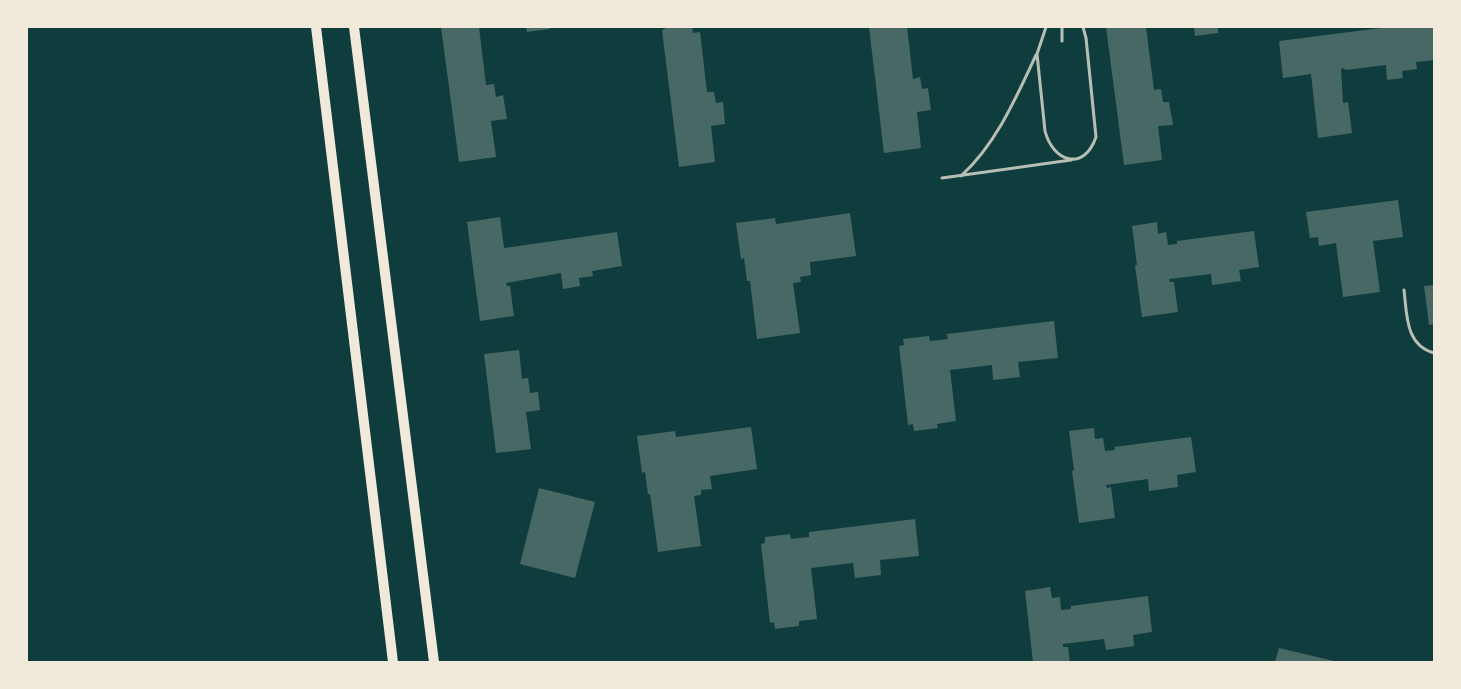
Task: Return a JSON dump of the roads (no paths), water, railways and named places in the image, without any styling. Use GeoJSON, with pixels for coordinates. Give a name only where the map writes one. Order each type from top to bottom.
{"type":"FeatureCollection","features":[{"type":"Feature","properties":{"kind":"main road"},"geometry":{"type":"LineString","coordinates":[[316,27],[393,662]]}},
{"type":"Feature","properties":{"kind":"main road"},"geometry":{"type":"LineString","coordinates":[[354,27],[434,662]]}},
{"type":"Feature","properties":{"kind":"lane"},"geometry":{"type":"LineString","coordinates":[[960,176],[973,164],[1005,117],[1037,54],[1046,27]]}},
{"type":"Feature","properties":{"kind":"lane"},"geometry":{"type":"LineString","coordinates":[[1062,27],[1062,41]]}},
{"type":"Feature","properties":{"kind":"lane"},"geometry":{"type":"LineString","coordinates":[[942,178],[1073,160],[1084,156],[1092,148],[1096,137],[1086,38],[1082,27]]}},
{"type":"Feature","properties":{"kind":"lane"},"geometry":{"type":"LineString","coordinates":[[1037,54],[1048,142],[1054,151],[1063,157],[1073,160]]}},
{"type":"Feature","properties":{"kind":"lane"},"geometry":{"type":"LineString","coordinates":[[1404,290],[1412,337],[1419,345],[1434,353]]}}]}
